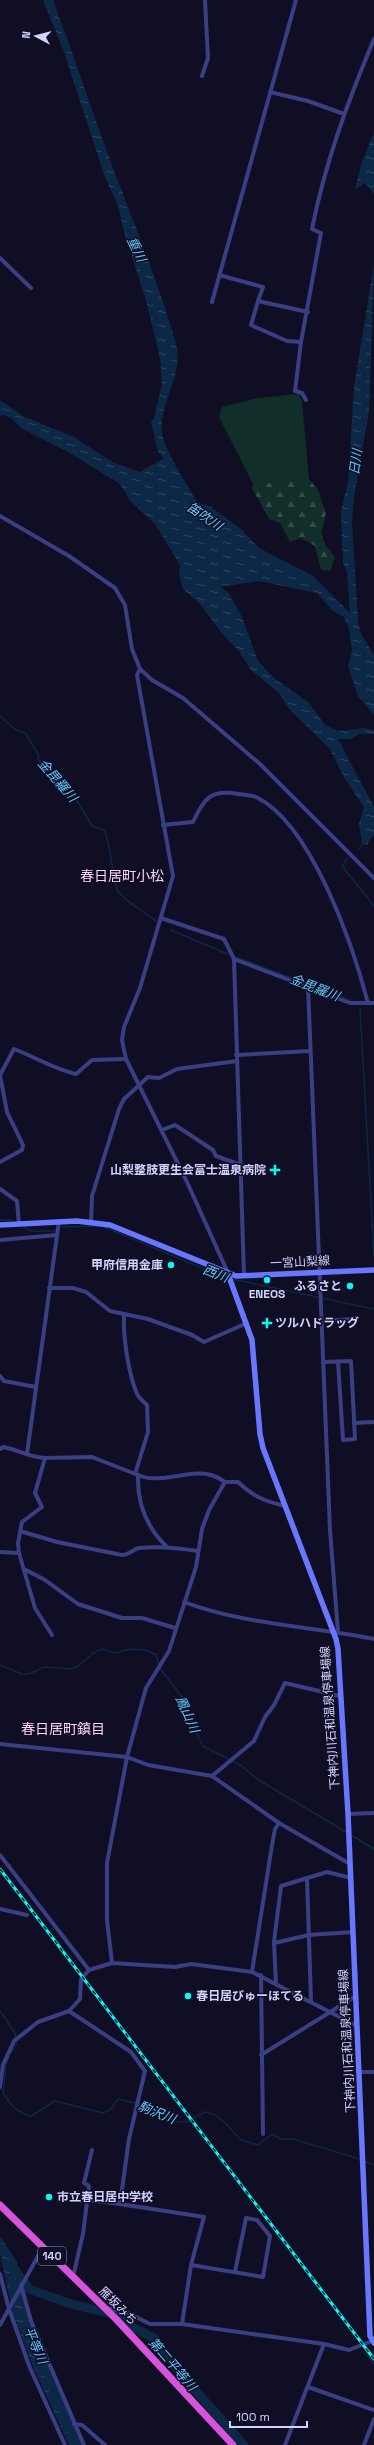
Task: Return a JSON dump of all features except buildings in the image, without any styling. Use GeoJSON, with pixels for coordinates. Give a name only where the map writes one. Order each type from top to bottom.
{"type":"FeatureCollection","features":[{"type":"Feature","properties":{"kind":"highway","name":"雁坂みち"},"geometry":{"type":"LineString","coordinates":[[0,2205],[116,2319],[232,2445]]}},
{"type":"Feature","properties":{"kind":"main road"},"geometry":{"type":"LineString","coordinates":[[0,1225],[59,1221],[92,1222],[122,1228],[228,1275]]}},
{"type":"Feature","properties":{"kind":"main road","name":"一宮山梨線"},"geometry":{"type":"LineString","coordinates":[[228,1275],[244,1276],[373,1270]]}},
{"type":"Feature","properties":{"kind":"main road","name":"下神内川石和温泉停車場線"},"geometry":{"type":"LineString","coordinates":[[228,1275],[246,1323],[255,1358],[260,1434],[286,1506],[335,1631],[338,1649],[349,1830],[363,2164],[373,2342]]}},
{"type":"Feature","properties":{"kind":"street"},"geometry":{"type":"LineString","coordinates":[[202,76],[208,58],[205,0]]}},
{"type":"Feature","properties":{"kind":"street"},"geometry":{"type":"LineString","coordinates":[[212,302],[296,0]]}},
{"type":"Feature","properties":{"kind":"street"},"geometry":{"type":"LineString","coordinates":[[306,400],[302,393],[295,391],[301,342],[308,312],[321,233],[312,229],[327,168],[344,114],[374,39]]}},
{"type":"Feature","properties":{"kind":"street"},"geometry":{"type":"LineString","coordinates":[[270,92],[308,100],[344,114]]}},
{"type":"Feature","properties":{"kind":"street"},"geometry":{"type":"LineString","coordinates":[[0,258],[31,288]]}},
{"type":"Feature","properties":{"kind":"street"},"geometry":{"type":"LineString","coordinates":[[219,275],[263,287],[251,325],[287,341],[301,342]]}},
{"type":"Feature","properties":{"kind":"street"},"geometry":{"type":"LineString","coordinates":[[258,301],[308,312]]}},
{"type":"Feature","properties":{"kind":"street"},"geometry":{"type":"LineString","coordinates":[[0,516],[70,556],[115,588],[125,605],[134,655],[140,669],[152,680],[183,698],[256,760],[374,878]]}},
{"type":"Feature","properties":{"kind":"street"},"geometry":{"type":"LineString","coordinates":[[140,669],[137,675],[173,876],[140,988],[124,1027],[122,1040],[126,1059],[140,1083],[228,1275]]}},
{"type":"Feature","properties":{"kind":"street"},"geometry":{"type":"LineString","coordinates":[[163,826],[193,822],[200,807],[214,794],[222,791],[254,796],[287,822],[323,880],[357,963],[368,1003]]}},
{"type":"Feature","properties":{"kind":"street"},"geometry":{"type":"LineString","coordinates":[[161,918],[224,940],[234,960],[238,1021],[236,1055],[244,1276]]}},
{"type":"Feature","properties":{"kind":"street"},"geometry":{"type":"LineString","coordinates":[[234,960],[308,986],[350,1003],[374,1003]]}},
{"type":"Feature","properties":{"kind":"street"},"geometry":{"type":"LineString","coordinates":[[308,986],[335,1631]]}},
{"type":"Feature","properties":{"kind":"street"},"geometry":{"type":"LineString","coordinates":[[0,1162],[22,1150],[23,1145],[7,1112],[0,1076],[14,1049],[76,1074],[92,1060],[126,1059]]}},
{"type":"Feature","properties":{"kind":"street"},"geometry":{"type":"LineString","coordinates":[[236,1055],[310,1051]]}},
{"type":"Feature","properties":{"kind":"street"},"geometry":{"type":"LineString","coordinates":[[92,1222],[92,1196],[119,1109],[124,1099],[133,1093],[140,1083],[148,1078],[158,1078],[177,1069],[237,1061]]}},
{"type":"Feature","properties":{"kind":"street"},"geometry":{"type":"LineString","coordinates":[[162,1130],[175,1125],[213,1150],[216,1156],[241,1165]]}},
{"type":"Feature","properties":{"kind":"street"},"geometry":{"type":"LineString","coordinates":[[0,1189],[17,1201],[19,1224]]}},
{"type":"Feature","properties":{"kind":"street"},"geometry":{"type":"LineString","coordinates":[[27,1454],[59,1221]]}},
{"type":"Feature","properties":{"kind":"street"},"geometry":{"type":"LineString","coordinates":[[0,1240],[57,1235]]}},
{"type":"Feature","properties":{"kind":"street"},"geometry":{"type":"LineString","coordinates":[[49,1288],[73,1288],[86,1292],[110,1311],[178,1329],[204,1342],[246,1323]]}},
{"type":"Feature","properties":{"kind":"street"},"geometry":{"type":"LineString","coordinates":[[124,1314],[124,1335],[135,1385],[138,1395],[147,1405],[148,1432],[137,1474],[137,1494],[143,1515],[156,1536],[167,1547]]}},
{"type":"Feature","properties":{"kind":"street"},"geometry":{"type":"LineString","coordinates":[[322,1321],[353,1319]]}},
{"type":"Feature","properties":{"kind":"street"},"geometry":{"type":"LineString","coordinates":[[323,1362],[351,1361],[355,1439],[343,1440],[338,1362]]}},
{"type":"Feature","properties":{"kind":"street"},"geometry":{"type":"LineString","coordinates":[[0,1376],[4,1380],[36,1387]]}},
{"type":"Feature","properties":{"kind":"street"},"geometry":{"type":"LineString","coordinates":[[354,1423],[374,1422]]}},
{"type":"Feature","properties":{"kind":"street"},"geometry":{"type":"LineString","coordinates":[[0,1449],[3,1447],[11,1448],[27,1454],[45,1458],[92,1457],[144,1478],[161,1478],[188,1474],[211,1475],[225,1482],[238,1482],[250,1494],[264,1501],[286,1506]]}},
{"type":"Feature","properties":{"kind":"street"},"geometry":{"type":"LineString","coordinates":[[45,1458],[35,1493],[42,1507],[23,1519],[20,1531],[19,1553],[26,1570],[35,1608],[52,1635]]}},
{"type":"Feature","properties":{"kind":"street"},"geometry":{"type":"LineString","coordinates":[[112,1963],[107,1920],[108,1863],[127,1757],[146,1688],[169,1651],[175,1628],[196,1567],[202,1529],[209,1510],[225,1482]]}},
{"type":"Feature","properties":{"kind":"street"},"geometry":{"type":"LineString","coordinates":[[20,1531],[57,1542],[122,1555],[129,1555],[137,1549],[167,1547],[198,1551]]}},
{"type":"Feature","properties":{"kind":"street"},"geometry":{"type":"LineString","coordinates":[[0,1552],[19,1553]]}},
{"type":"Feature","properties":{"kind":"street"},"geometry":{"type":"LineString","coordinates":[[26,1570],[45,1580],[78,1604],[122,1618],[142,1618],[175,1628]]}},
{"type":"Feature","properties":{"kind":"street"},"geometry":{"type":"LineString","coordinates":[[184,1602],[260,1623],[335,1631],[374,1639]]}},
{"type":"Feature","properties":{"kind":"street"},"geometry":{"type":"LineString","coordinates":[[212,1776],[226,1762],[254,1741],[265,1717],[274,1705],[285,1683],[340,1696]]}},
{"type":"Feature","properties":{"kind":"street"},"geometry":{"type":"LineString","coordinates":[[0,1744],[127,1757],[148,1765],[212,1776],[279,1823],[350,1864]]}},
{"type":"Feature","properties":{"kind":"street"},"geometry":{"type":"LineString","coordinates":[[348,1814],[374,1813]]}},
{"type":"Feature","properties":{"kind":"street"},"geometry":{"type":"LineString","coordinates":[[252,1972],[272,1845],[279,1823]]}},
{"type":"Feature","properties":{"kind":"street"},"geometry":{"type":"LineString","coordinates":[[0,1855],[89,1970]]}},
{"type":"Feature","properties":{"kind":"street"},"geometry":{"type":"LineString","coordinates":[[276,1984],[274,1943],[281,1886],[327,1872],[351,1878]]}},
{"type":"Feature","properties":{"kind":"street"},"geometry":{"type":"LineString","coordinates":[[307,1878],[310,2001]]}},
{"type":"Feature","properties":{"kind":"street"},"geometry":{"type":"LineString","coordinates":[[0,1910],[27,1915]]}},
{"type":"Feature","properties":{"kind":"street"},"geometry":{"type":"LineString","coordinates":[[274,1943],[309,1935],[353,1932]]}},
{"type":"Feature","properties":{"kind":"street"},"geometry":{"type":"LineString","coordinates":[[0,2087],[4,2065],[14,2040],[38,2022],[70,2011],[80,1999],[81,1979],[89,1970],[112,1963],[175,1967],[191,1964],[252,1972],[261,1975],[357,2026]]}},
{"type":"Feature","properties":{"kind":"street"},"geometry":{"type":"LineString","coordinates":[[261,1975],[263,2134]]}},
{"type":"Feature","properties":{"kind":"street"},"geometry":{"type":"LineString","coordinates":[[261,2055],[329,2011],[356,1996]]}},
{"type":"Feature","properties":{"kind":"street"},"geometry":{"type":"LineString","coordinates":[[70,2011],[131,2052],[145,2071],[129,2139],[120,2204]]}},
{"type":"Feature","properties":{"kind":"street"},"geometry":{"type":"LineString","coordinates":[[359,2072],[374,2072]]}},
{"type":"Feature","properties":{"kind":"street"},"geometry":{"type":"LineString","coordinates":[[73,2276],[88,2200],[89,2186],[84,2183],[92,2150]]}},
{"type":"Feature","properties":{"kind":"street"},"geometry":{"type":"LineString","coordinates":[[88,2200],[204,2218],[191,2265],[182,2324]]}},
{"type":"Feature","properties":{"kind":"street"},"geometry":{"type":"LineString","coordinates":[[191,2265],[235,2272],[264,2275],[270,2236],[257,2220],[246,2218],[235,2272]]}},
{"type":"Feature","properties":{"kind":"street"},"geometry":{"type":"LineString","coordinates":[[0,2325],[43,2247]]}},
{"type":"Feature","properties":{"kind":"street"},"geometry":{"type":"LineString","coordinates":[[0,2274],[9,2309],[30,2368],[66,2445]]}},
{"type":"Feature","properties":{"kind":"street"},"geometry":{"type":"LineString","coordinates":[[21,2285],[32,2321],[84,2445]]}},
{"type":"Feature","properties":{"kind":"street"},"geometry":{"type":"LineString","coordinates":[[106,2309],[128,2313],[150,2324],[182,2324],[324,2344],[349,2350],[373,2342]]}},
{"type":"Feature","properties":{"kind":"street"},"geometry":{"type":"LineString","coordinates":[[285,2445],[324,2344]]}},
{"type":"Feature","properties":{"kind":"street"},"geometry":{"type":"LineString","coordinates":[[308,2387],[374,2410]]}},
{"type":"Feature","properties":{"kind":"street"},"geometry":{"type":"LineString","coordinates":[[364,2445],[374,2419]]}},
{"type":"Feature","properties":{"kind":"street"},"geometry":{"type":"LineString","coordinates":[[74,2424],[82,2425],[105,2445]]}},
{"type":"Feature","properties":{"kind":"green space"},"geometry":{"type":"Polygon","coordinates":[[[299,394],[302,401],[309,479],[253,484],[219,417],[222,407],[258,398],[299,394]]]}},
{"type":"Feature","properties":{"kind":"green space"},"geometry":{"type":"Polygon","coordinates":[[[309,479],[318,490],[326,513],[321,534],[326,546],[335,557],[330,571],[321,570],[315,546],[301,538],[290,542],[280,523],[269,519],[252,488],[253,484],[309,479]]]}},
{"type":"Feature","properties":{"kind":"water"},"geometry":{"type":"Polygon","coordinates":[[[43,0],[53,0],[105,147],[154,277],[176,344],[178,355],[177,367],[162,421],[163,439],[171,457],[197,502],[211,507],[241,529],[259,548],[313,576],[350,613],[347,572],[343,563],[341,511],[348,482],[354,387],[374,264],[369,412],[354,496],[352,522],[358,621],[361,634],[374,655],[374,715],[358,696],[348,666],[352,650],[349,629],[344,617],[333,611],[317,593],[259,581],[220,587],[228,592],[242,617],[258,661],[274,678],[308,702],[325,725],[338,731],[365,728],[374,731],[374,734],[359,734],[351,739],[338,739],[374,807],[374,834],[367,845],[362,844],[359,824],[364,807],[345,779],[329,748],[288,708],[280,694],[251,670],[238,650],[220,631],[200,604],[183,589],[179,575],[180,565],[155,524],[130,501],[120,484],[70,453],[21,428],[11,418],[4,415],[0,416],[0,400],[23,416],[74,437],[112,462],[140,472],[164,458],[158,452],[151,422],[154,418],[162,385],[160,358],[146,300],[124,232],[118,205],[105,177],[64,52],[43,0]]]}},
{"type":"Feature","properties":{"kind":"water"},"geometry":{"type":"Polygon","coordinates":[[[374,132],[374,194],[365,183],[355,189],[361,165],[374,132]]]}},
{"type":"Feature","properties":{"kind":"water"},"geometry":{"type":"Polygon","coordinates":[[[0,2236],[17,2262],[18,2278],[39,2358],[80,2445],[69,2445],[34,2369],[13,2314],[0,2254],[0,2236]]]}},
{"type":"Feature","properties":{"kind":"waterway","name":"金毘羅川"},"geometry":{"type":"LineString","coordinates":[[0,716],[16,730],[26,734],[39,756],[38,759],[76,799],[92,826],[104,830],[109,845],[114,880],[118,891],[132,904],[157,922]]}},
{"type":"Feature","properties":{"kind":"waterway"},"geometry":{"type":"LineString","coordinates":[[359,849],[363,844]]}},
{"type":"Feature","properties":{"kind":"waterway"},"geometry":{"type":"LineString","coordinates":[[348,858],[342,866],[374,906]]}},
{"type":"Feature","properties":{"kind":"waterway","name":"金毘羅川"},"geometry":{"type":"LineString","coordinates":[[171,930],[227,954]]}},
{"type":"Feature","properties":{"kind":"waterway","name":"金毘羅川"},"geometry":{"type":"LineString","coordinates":[[236,957],[350,1000]]}},
{"type":"Feature","properties":{"kind":"waterway","name":"金毘羅川"},"geometry":{"type":"LineString","coordinates":[[360,1009],[374,1255]]}},
{"type":"Feature","properties":{"kind":"waterway","name":"西川"},"geometry":{"type":"LineString","coordinates":[[0,1220],[12,1220]]}},
{"type":"Feature","properties":{"kind":"waterway","name":"西川"},"geometry":{"type":"LineString","coordinates":[[62,1227],[100,1226]]}},
{"type":"Feature","properties":{"kind":"waterway","name":"西川"},"geometry":{"type":"LineString","coordinates":[[24,1227],[31,1231],[55,1231]]}},
{"type":"Feature","properties":{"kind":"waterway","name":"西川"},"geometry":{"type":"LineString","coordinates":[[104,1227],[228,1279]]}},
{"type":"Feature","properties":{"kind":"waterway","name":"西川"},"geometry":{"type":"LineString","coordinates":[[232,1279],[374,1309]]}},
{"type":"Feature","properties":{"kind":"waterway","name":"鳳山川"},"geometry":{"type":"LineString","coordinates":[[0,1665],[22,1674],[29,1674],[44,1667],[72,1669],[78,1666],[93,1653],[102,1649],[115,1653],[130,1649],[145,1650],[156,1655],[159,1664]]}},
{"type":"Feature","properties":{"kind":"waterway","name":"鳳山川"},"geometry":{"type":"LineString","coordinates":[[160,1668],[185,1701],[187,1715],[203,1746],[242,1766],[257,1779],[346,1832]]}},
{"type":"Feature","properties":{"kind":"waterway","name":"鳳山川"},"geometry":{"type":"LineString","coordinates":[[351,1835],[374,1849]]}},
{"type":"Feature","properties":{"kind":"waterway","name":"駒沢川"},"geometry":{"type":"LineString","coordinates":[[0,2011],[15,2033],[17,2043],[11,2053]]}},
{"type":"Feature","properties":{"kind":"waterway","name":"駒沢川"},"geometry":{"type":"LineString","coordinates":[[9,2056],[6,2065],[3,2093],[15,2108],[26,2115],[31,2116],[55,2101],[103,2113],[111,2109],[118,2099],[147,2106],[178,2122],[186,2122],[205,2112],[214,2114],[241,2140],[258,2145],[272,2134],[281,2139],[293,2139],[360,2159]]}},
{"type":"Feature","properties":{"kind":"waterway","name":"駒沢川"},"geometry":{"type":"LineString","coordinates":[[364,2161],[374,2165]]}},
{"type":"Feature","properties":{"kind":"waterway","name":"第二平等川"},"geometry":{"type":"LineString","coordinates":[[10,2263],[29,2289],[71,2304],[122,2316],[132,2327],[154,2338],[185,2379],[244,2445]]}},
{"type":"Feature","properties":{"kind":"waterway","name":"平等川"},"geometry":{"type":"LineString","coordinates":[[29,2328],[78,2445]]}},
{"type":"Feature","properties":{"kind":"waterway"},"geometry":{"type":"LineString","coordinates":[[365,2352],[374,2364]]}},
{"type":"Feature","properties":{"kind":"railway"},"geometry":{"type":"LineString","coordinates":[[0,1869],[374,2359]]}},
{"type":"Feature","properties":{"kind":"place","name":"山梨整肢更生会富士温泉病院"},"geometry":{"type":"Point","coordinates":[275,1170]}},
{"type":"Feature","properties":{"kind":"place","name":"甲府信用金庫"},"geometry":{"type":"Point","coordinates":[171,1265]}},
{"type":"Feature","properties":{"kind":"place","name":"ENEOS"},"geometry":{"type":"Point","coordinates":[267,1280]}},
{"type":"Feature","properties":{"kind":"place","name":"ふるさと"},"geometry":{"type":"Point","coordinates":[350,1286]}},
{"type":"Feature","properties":{"kind":"place","name":"ツルハドラッグ"},"geometry":{"type":"Point","coordinates":[267,1323]}},
{"type":"Feature","properties":{"kind":"place","name":"春日居びゅーほてる"},"geometry":{"type":"Point","coordinates":[188,1996]}},
{"type":"Feature","properties":{"kind":"place","name":"市立春日居中学校"},"geometry":{"type":"Point","coordinates":[49,2197]}},
{"type":"Feature","properties":{"kind":"district","name":"春日居町小松"},"geometry":{"type":"Point","coordinates":[122,876]}},
{"type":"Feature","properties":{"kind":"district","name":"春日居町鎮目"},"geometry":{"type":"Point","coordinates":[63,1729]}},
{"type":"Feature","properties":{"kind":"water label","name":"重川"},"geometry":{"type":"Point","coordinates":[137,249]}},
{"type":"Feature","properties":{"kind":"water label","name":"日川"},"geometry":{"type":"Point","coordinates":[355,462]}},
{"type":"Feature","properties":{"kind":"water label","name":"笛吹川"},"geometry":{"type":"Point","coordinates":[205,516]}}]}
